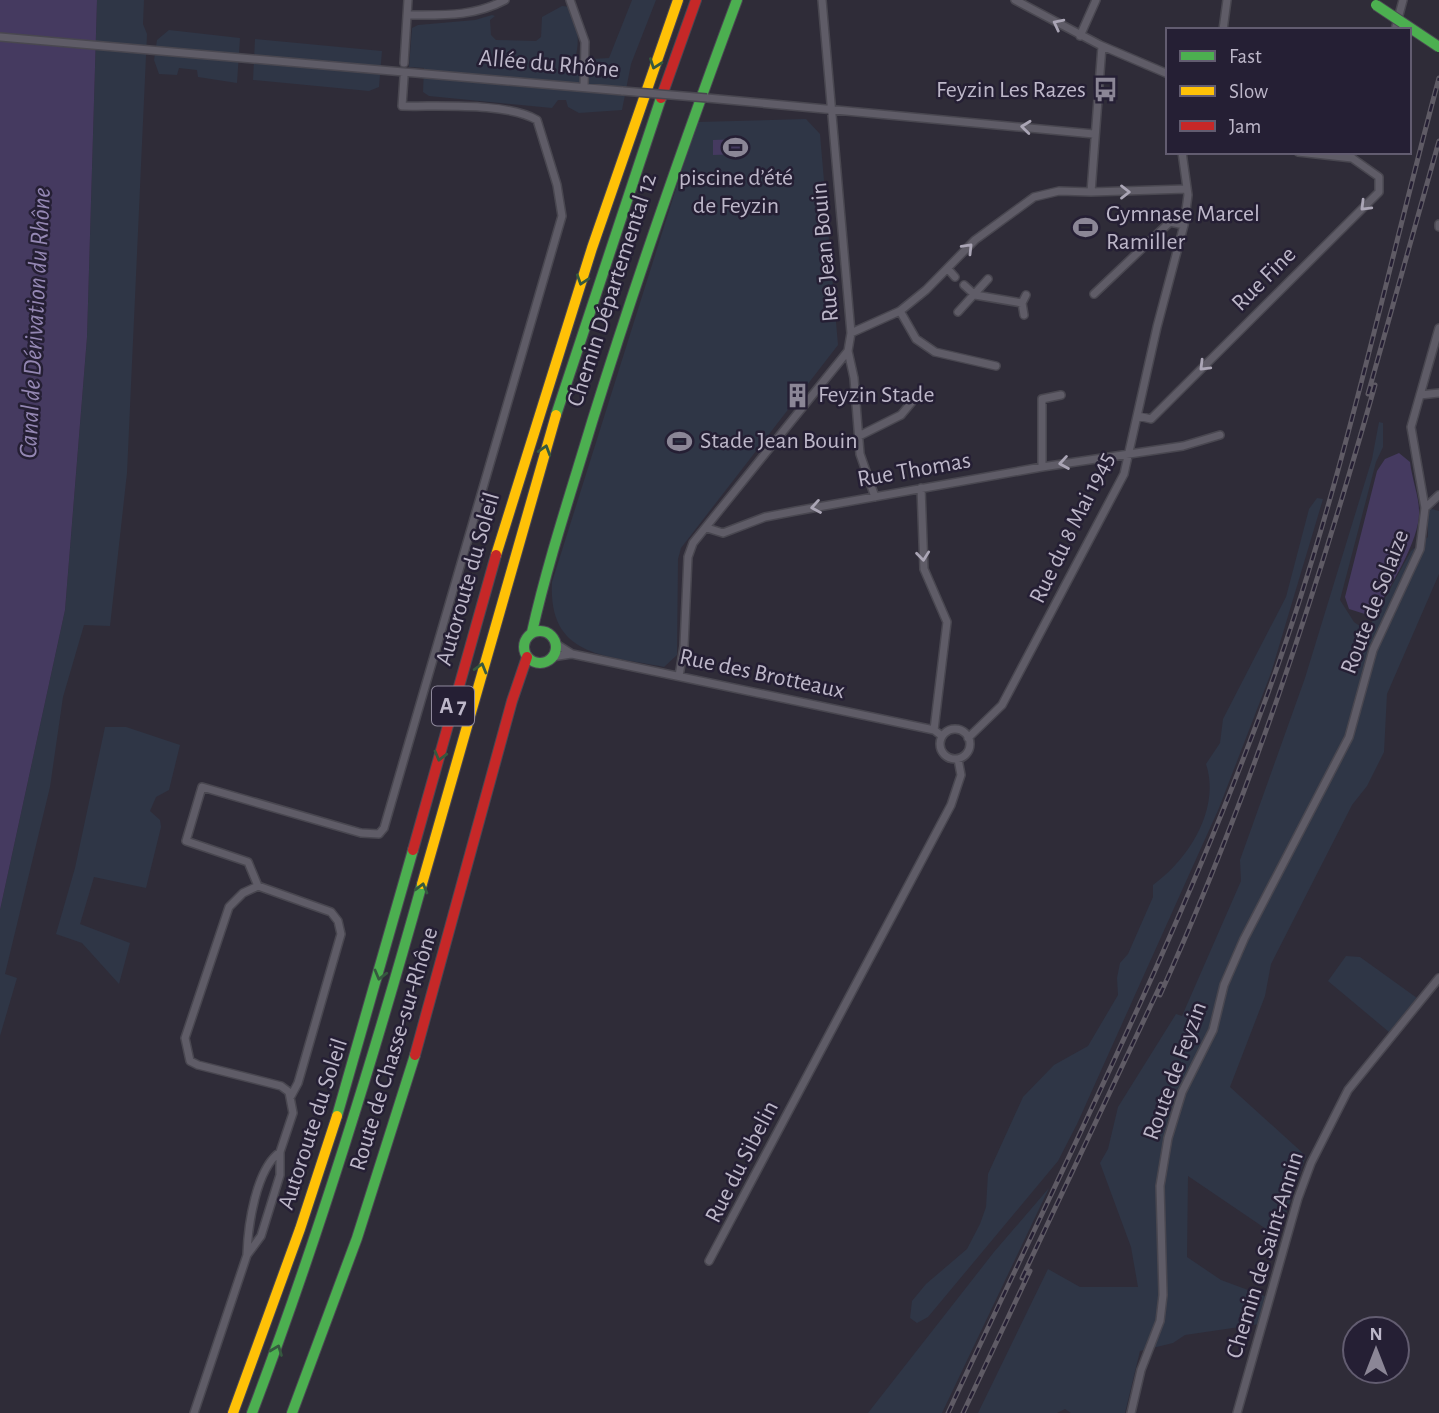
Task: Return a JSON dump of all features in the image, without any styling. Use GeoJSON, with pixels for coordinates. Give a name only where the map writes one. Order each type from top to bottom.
{"type":"FeatureCollection","features":[{"type":"Feature","properties":{"kind":"main road","name":"Autoroute du Soleil"},"geometry":{"type":"LineString","coordinates":[[233,1413],[292,1259],[340,1113],[515,489],[592,247],[678,0]]}},
{"type":"Feature","properties":{"kind":"main road","name":"Autoroute du Soleil"},"geometry":{"type":"LineString","coordinates":[[252,1413],[305,1273],[357,1117],[531,495],[608,254],[696,0]]}},
{"type":"Feature","properties":{"kind":"main road","name":"Chemin Départemental 12"},"geometry":{"type":"LineString","coordinates":[[532,632],[565,509],[666,190],[737,0]]}},
{"type":"Feature","properties":{"kind":"main road"},"geometry":{"type":"LineString","coordinates":[[1372,3],[1410,28]]}},
{"type":"Feature","properties":{"kind":"main road"},"geometry":{"type":"LineString","coordinates":[[1411,29],[1439,47]]}},
{"type":"Feature","properties":{"kind":"main road","name":"Chemin Départemental 12"},"geometry":{"type":"LineString","coordinates":[[540,597],[547,632]]}},
{"type":"Feature","properties":{"kind":"main road"},"geometry":{"type":"LineString","coordinates":[[532,632],[547,632],[556,644],[552,657],[538,663],[527,657],[524,643],[532,632]]}},
{"type":"Feature","properties":{"kind":"main road","name":"Route de Chasse-sur-Rhône"},"geometry":{"type":"LineString","coordinates":[[292,1413],[355,1244],[402,1100],[437,985],[527,657]]}},
{"type":"Feature","properties":{"kind":"main road","name":"Route de Chasse-sur-Rhône"},"geometry":{"type":"LineString","coordinates":[[516,690],[538,663]]}},
{"type":"Feature","properties":{"kind":"street"},"geometry":{"type":"LineString","coordinates":[[404,63],[408,0]]}},
{"type":"Feature","properties":{"kind":"street"},"geometry":{"type":"LineString","coordinates":[[407,15],[463,15],[482,11],[505,0]]}},
{"type":"Feature","properties":{"kind":"street"},"geometry":{"type":"LineString","coordinates":[[570,0],[585,42],[584,87]]}},
{"type":"Feature","properties":{"kind":"street","name":"Rue Jean Bouin"},"geometry":{"type":"LineString","coordinates":[[822,0],[850,333],[848,351],[855,379],[860,454],[875,497]]}},
{"type":"Feature","properties":{"kind":"street"},"geometry":{"type":"LineString","coordinates":[[1015,0],[1080,36],[1166,73]]}},
{"type":"Feature","properties":{"kind":"street"},"geometry":{"type":"LineString","coordinates":[[1080,36],[1096,0]]}},
{"type":"Feature","properties":{"kind":"street"},"geometry":{"type":"LineString","coordinates":[[1223,28],[1227,0]]}},
{"type":"Feature","properties":{"kind":"street"},"geometry":{"type":"LineString","coordinates":[[1396,28],[1404,0]]}},
{"type":"Feature","properties":{"kind":"street","name":"Allée du Rhône"},"geometry":{"type":"LineString","coordinates":[[0,37],[832,108],[1094,134]]}},
{"type":"Feature","properties":{"kind":"street"},"geometry":{"type":"LineString","coordinates":[[1091,192],[1102,46]]}},
{"type":"Feature","properties":{"kind":"street"},"geometry":{"type":"LineString","coordinates":[[258,886],[248,863],[186,841],[202,787],[360,833],[379,834],[384,828],[558,234],[561,203],[537,120],[528,115],[505,111],[402,106],[404,77]]}},
{"type":"Feature","properties":{"kind":"street","name":"Rue du 8 Mai 1945"},"geometry":{"type":"LineString","coordinates":[[968,738],[1002,705],[1124,474],[1131,453],[1157,327],[1184,225],[1187,189],[1182,154]]}},
{"type":"Feature","properties":{"kind":"street"},"geometry":{"type":"LineString","coordinates":[[1335,154],[1353,155]]}},
{"type":"Feature","properties":{"kind":"street","name":"Rue Fine"},"geometry":{"type":"LineString","coordinates":[[1138,416],[1151,419],[1379,192],[1379,177],[1353,155]]}},
{"type":"Feature","properties":{"kind":"street"},"geometry":{"type":"LineString","coordinates":[[850,333],[900,311],[975,240],[1034,197],[1059,191],[1187,189]]}},
{"type":"Feature","properties":{"kind":"street"},"geometry":{"type":"LineString","coordinates":[[1094,294],[1170,222],[1184,225]]}},
{"type":"Feature","properties":{"kind":"street"},"geometry":{"type":"LineString","coordinates":[[947,269],[956,277]]}},
{"type":"Feature","properties":{"kind":"street"},"geometry":{"type":"LineString","coordinates":[[958,312],[988,279]]}},
{"type":"Feature","properties":{"kind":"street"},"geometry":{"type":"LineString","coordinates":[[964,285],[975,295],[1022,303]]}},
{"type":"Feature","properties":{"kind":"street"},"geometry":{"type":"LineString","coordinates":[[1024,315],[1022,303],[1026,295]]}},
{"type":"Feature","properties":{"kind":"street"},"geometry":{"type":"LineString","coordinates":[[900,311],[916,339],[935,352],[996,366]]}},
{"type":"Feature","properties":{"kind":"street","name":"Route de Solaize"},"geometry":{"type":"LineString","coordinates":[[1335,763],[1349,737],[1373,650],[1418,556],[1424,533],[1425,508],[1411,427],[1439,328]]}},
{"type":"Feature","properties":{"kind":"street"},"geometry":{"type":"LineString","coordinates":[[679,676],[684,646],[688,556],[693,543],[848,351]]}},
{"type":"Feature","properties":{"kind":"street"},"geometry":{"type":"LineString","coordinates":[[1420,395],[1439,393]]}},
{"type":"Feature","properties":{"kind":"street"},"geometry":{"type":"LineString","coordinates":[[1042,467],[1042,399],[1061,395]]}},
{"type":"Feature","properties":{"kind":"street"},"geometry":{"type":"LineString","coordinates":[[859,436],[901,415],[916,397]]}},
{"type":"Feature","properties":{"kind":"street","name":"Rue Thomas"},"geometry":{"type":"LineString","coordinates":[[707,528],[723,533],[765,517],[1042,467],[1183,446],[1220,435]]}},
{"type":"Feature","properties":{"kind":"street"},"geometry":{"type":"LineString","coordinates":[[921,488],[924,569],[943,608],[947,635],[934,730]]}},
{"type":"Feature","properties":{"kind":"street"},"geometry":{"type":"LineString","coordinates":[[1425,508],[1439,495]]}},
{"type":"Feature","properties":{"kind":"street","name":"Rue des Brotteaux"},"geometry":{"type":"LineString","coordinates":[[556,644],[572,654]]}},
{"type":"Feature","properties":{"kind":"street","name":"Rue des Brotteaux"},"geometry":{"type":"LineString","coordinates":[[552,657],[572,654],[934,730],[942,736]]}},
{"type":"Feature","properties":{"kind":"street"},"geometry":{"type":"LineString","coordinates":[[958,730],[968,738],[968,750],[958,759],[948,758],[942,752],[942,736],[949,731],[958,730]]}},
{"type":"Feature","properties":{"kind":"street","name":"Rue du Sibelin"},"geometry":{"type":"LineString","coordinates":[[709,1261],[951,804],[961,775],[958,759]]}},
{"type":"Feature","properties":{"kind":"street","name":"Route de Feyzin"},"geometry":{"type":"LineString","coordinates":[[1131,1413],[1140,1370],[1160,1321],[1163,1295],[1160,1186],[1174,1115],[1191,1071],[1213,1030],[1231,967],[1335,763]]}},
{"type":"Feature","properties":{"kind":"street"},"geometry":{"type":"LineString","coordinates":[[247,1255],[261,1236],[280,1175],[280,1152],[293,1113],[291,1096],[298,1083],[341,934],[338,921],[331,912],[258,886],[243,893],[229,907],[185,1038],[186,1048],[190,1061],[198,1065],[281,1086],[291,1096]]}},
{"type":"Feature","properties":{"kind":"street","name":"Chemin de Saint-Annin"},"geometry":{"type":"LineString","coordinates":[[1237,1413],[1298,1198],[1311,1163],[1348,1090],[1439,978]]}},
{"type":"Feature","properties":{"kind":"street"},"geometry":{"type":"LineString","coordinates":[[194,1413],[247,1255],[248,1225],[264,1173],[269,1160],[280,1152]]}},
{"type":"Feature","properties":{"kind":"shaded area"},"geometry":{"type":"Polygon","coordinates":[[[97,0],[144,0],[143,24],[147,34],[127,473],[110,626],[84,625],[63,697],[50,787],[5,974],[17,978],[0,1036],[0,910],[65,610],[87,337],[97,0]]]}},
{"type":"Feature","properties":{"kind":"shaded area"},"geometry":{"type":"Polygon","coordinates":[[[632,0],[656,0],[631,64],[622,110],[579,113],[568,107],[566,100],[558,100],[552,108],[429,96],[423,92],[424,68],[409,67],[412,28],[418,25],[475,20],[492,15],[495,16],[490,20],[491,35],[496,40],[536,41],[541,37],[542,17],[562,6],[571,7],[575,20],[578,39],[575,60],[609,58],[632,0]]]}},
{"type":"Feature","properties":{"kind":"shaded area"},"geometry":{"type":"Polygon","coordinates":[[[169,30],[240,38],[237,83],[198,77],[197,70],[179,68],[177,75],[159,74],[154,60],[157,40],[169,30]]]}},
{"type":"Feature","properties":{"kind":"shaded area"},"geometry":{"type":"Polygon","coordinates":[[[255,39],[382,51],[379,87],[369,91],[253,80],[255,39]]]}},
{"type":"Feature","properties":{"kind":"shaded area","name":"Stade Jean Bouin"},"geometry":{"type":"Polygon","coordinates":[[[806,119],[820,134],[838,345],[681,548],[678,559],[677,655],[664,667],[602,655],[584,648],[570,639],[560,626],[553,607],[552,582],[697,122],[806,119]]]}},
{"type":"Feature","properties":{"kind":"shaded area"},"geometry":{"type":"Polygon","coordinates":[[[1379,422],[1383,423],[1383,447],[1376,462],[1340,600],[1354,622],[1367,631],[1411,551],[1428,537],[1428,508],[1439,511],[1439,574],[1387,694],[1384,752],[1367,786],[1352,805],[1271,964],[1265,996],[1230,1087],[1306,1156],[1278,1237],[1188,1176],[1187,1257],[1221,1280],[1267,1297],[1260,1324],[1185,1335],[1173,1343],[1140,1351],[1125,1413],[1071,1413],[1065,1409],[1057,1413],[978,1413],[1048,1269],[1080,1287],[1138,1287],[1131,1247],[1100,1163],[1108,1149],[1118,1107],[1176,1014],[1182,1016],[1241,881],[1240,860],[1305,678],[1372,459],[1379,422]]]}},
{"type":"Feature","properties":{"kind":"shaded area"},"geometry":{"type":"Polygon","coordinates":[[[1317,498],[1323,499],[1271,673],[1219,808],[1077,1124],[1058,1161],[928,1317],[917,1323],[910,1318],[912,1301],[926,1284],[967,1249],[980,1224],[986,1207],[988,1174],[1023,1097],[1054,1065],[1088,1046],[1118,995],[1120,963],[1128,954],[1153,897],[1153,885],[1178,862],[1198,832],[1209,798],[1206,764],[1220,743],[1223,719],[1286,597],[1309,509],[1317,498]]]}},
{"type":"Feature","properties":{"kind":"shaded area"},"geometry":{"type":"Polygon","coordinates":[[[105,727],[126,727],[180,745],[169,790],[156,797],[150,811],[160,820],[161,827],[146,888],[94,877],[80,924],[130,943],[119,984],[82,943],[56,934],[75,868],[105,727]]]}},
{"type":"Feature","properties":{"kind":"shaded area"},"geometry":{"type":"Polygon","coordinates":[[[1346,956],[1360,957],[1417,998],[1389,1032],[1328,981],[1346,956]]]}},
{"type":"Feature","properties":{"kind":"shaded area"},"geometry":{"type":"Polygon","coordinates":[[[1049,1188],[942,1413],[868,1413],[994,1252],[1049,1188]]]}},
{"type":"Feature","properties":{"kind":"water","name":"Canal de Dérivation du Rhône"},"geometry":{"type":"Polygon","coordinates":[[[0,0],[97,0],[87,337],[65,610],[0,910],[0,0]]]}},
{"type":"Feature","properties":{"kind":"water"},"geometry":{"type":"Polygon","coordinates":[[[742,139],[742,154],[713,155],[713,140],[742,139]]]}},
{"type":"Feature","properties":{"kind":"water"},"geometry":{"type":"Polygon","coordinates":[[[1399,453],[1410,462],[1419,505],[1418,522],[1410,548],[1396,576],[1376,611],[1368,615],[1349,609],[1345,597],[1377,471],[1385,459],[1399,453]]]}},
{"type":"Feature","properties":{"kind":"railway"},"geometry":{"type":"LineString","coordinates":[[948,1413],[1160,958],[1238,773],[1273,679],[1321,531],[1342,455],[1439,78]]}},
{"type":"Feature","properties":{"kind":"railway"},"geometry":{"type":"LineString","coordinates":[[1368,394],[1439,141]]}},
{"type":"Feature","properties":{"kind":"railway"},"geometry":{"type":"LineString","coordinates":[[1160,995],[1252,771],[1305,618],[1375,385]]}},
{"type":"Feature","properties":{"kind":"railway"},"geometry":{"type":"LineString","coordinates":[[1022,1278],[1161,984]]}},
{"type":"Feature","properties":{"kind":"railway"},"geometry":{"type":"LineString","coordinates":[[963,1413],[1030,1271]]}},
{"type":"Feature","properties":{"kind":"traffic: fast"},"geometry":{"type":"LineString","coordinates":[[532,632],[560,527],[626,316],[737,0]]}},
{"type":"Feature","properties":{"kind":"traffic: fast"},"geometry":{"type":"LineString","coordinates":[[1376,5],[1410,28]]}},
{"type":"Feature","properties":{"kind":"traffic: fast"},"geometry":{"type":"LineString","coordinates":[[1411,28],[1439,47]]}},
{"type":"Feature","properties":{"kind":"traffic: fast"},"geometry":{"type":"LineString","coordinates":[[556,415],[661,98]]}},
{"type":"Feature","properties":{"kind":"traffic: fast"},"geometry":{"type":"LineString","coordinates":[[540,631],[551,636],[556,647],[551,658],[540,663],[529,658],[524,647],[529,636],[540,631]]}},
{"type":"Feature","properties":{"kind":"traffic: fast"},"geometry":{"type":"LineString","coordinates":[[337,1116],[413,850]]}},
{"type":"Feature","properties":{"kind":"traffic: fast"},"geometry":{"type":"LineString","coordinates":[[252,1413],[343,1150],[422,884]]}},
{"type":"Feature","properties":{"kind":"traffic: fast"},"geometry":{"type":"LineString","coordinates":[[292,1413],[357,1238],[415,1055]]}},
{"type":"Feature","properties":{"kind":"traffic: slow"},"geometry":{"type":"LineString","coordinates":[[496,555],[592,248],[678,0]]}},
{"type":"Feature","properties":{"kind":"traffic: slow"},"geometry":{"type":"LineString","coordinates":[[422,884],[556,415]]}},
{"type":"Feature","properties":{"kind":"traffic: slow"},"geometry":{"type":"LineString","coordinates":[[233,1413],[300,1229],[337,1116]]}},
{"type":"Feature","properties":{"kind":"traffic: jam"},"geometry":{"type":"LineString","coordinates":[[661,98],[696,0]]}},
{"type":"Feature","properties":{"kind":"traffic: jam"},"geometry":{"type":"LineString","coordinates":[[413,850],[496,555]]}},
{"type":"Feature","properties":{"kind":"traffic: jam"},"geometry":{"type":"LineString","coordinates":[[415,1055],[512,701],[527,657]]}},
{"type":"Feature","properties":{"kind":"place","name":"Feyzin Les Razes"},"geometry":{"type":"Point","coordinates":[1106,90]}},
{"type":"Feature","properties":{"kind":"place","name":"piscine d’été de Feyzin"},"geometry":{"type":"Point","coordinates":[736,147]}},
{"type":"Feature","properties":{"kind":"place","name":"Gymnase Marcel Ramiller"},"geometry":{"type":"Point","coordinates":[1086,228]}},
{"type":"Feature","properties":{"kind":"place","name":"Feyzin Stade"},"geometry":{"type":"Point","coordinates":[798,395]}},
{"type":"Feature","properties":{"kind":"place","name":"Stade Jean Bouin"},"geometry":{"type":"Point","coordinates":[680,441]}}]}
